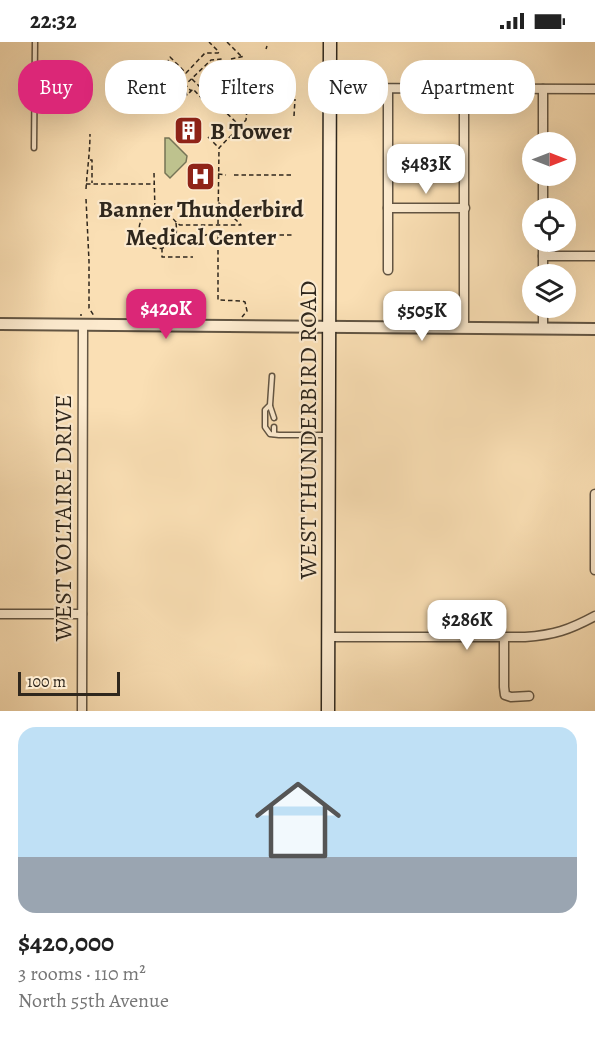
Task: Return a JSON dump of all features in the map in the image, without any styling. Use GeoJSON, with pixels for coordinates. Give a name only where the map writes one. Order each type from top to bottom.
{"type":"FeatureCollection","features":[{"type":"Feature","properties":{"kind":"main road","name":"WEST THUNDERBIRD ROAD"},"geometry":{"type":"LineString","coordinates":[[330,42],[330,60]]}},
{"type":"Feature","properties":{"kind":"main road","name":"WEST THUNDERBIRD ROAD"},"geometry":{"type":"LineString","coordinates":[[328,711],[330,114]]}},
{"type":"Feature","properties":{"kind":"street"},"geometry":{"type":"LineString","coordinates":[[388,89],[400,89]]}},
{"type":"Feature","properties":{"kind":"street"},"geometry":{"type":"LineString","coordinates":[[535,89],[595,89]]}},
{"type":"Feature","properties":{"kind":"street"},"geometry":{"type":"LineString","coordinates":[[543,89],[543,132]]}},
{"type":"Feature","properties":{"kind":"street"},"geometry":{"type":"LineString","coordinates":[[388,114],[388,270]]}},
{"type":"Feature","properties":{"kind":"street"},"geometry":{"type":"LineString","coordinates":[[465,114],[465,328]]}},
{"type":"Feature","properties":{"kind":"street"},"geometry":{"type":"LineString","coordinates":[[388,208],[465,208]]}},
{"type":"Feature","properties":{"kind":"street"},"geometry":{"type":"LineString","coordinates":[[543,252],[543,264]]}},
{"type":"Feature","properties":{"kind":"street"},"geometry":{"type":"LineString","coordinates":[[543,256],[595,256]]}},
{"type":"Feature","properties":{"kind":"street"},"geometry":{"type":"LineString","coordinates":[[0,324],[81,318],[329,327],[595,329]]}},
{"type":"Feature","properties":{"kind":"street","name":"WEST VOLTAIRE DRIVE"},"geometry":{"type":"LineString","coordinates":[[81,318],[82,711]]}},
{"type":"Feature","properties":{"kind":"street"},"geometry":{"type":"LineString","coordinates":[[543,318],[543,329]]}},
{"type":"Feature","properties":{"kind":"street"},"geometry":{"type":"LineString","coordinates":[[595,494],[595,570]]}},
{"type":"Feature","properties":{"kind":"street"},"geometry":{"type":"LineString","coordinates":[[0,614],[82,614]]}},
{"type":"Feature","properties":{"kind":"street"},"geometry":{"type":"LineString","coordinates":[[328,637],[504,638],[536,636],[557,633],[595,616]]}},
{"type":"Feature","properties":{"kind":"street"},"geometry":{"type":"LineString","coordinates":[[504,638],[505,695],[529,696]]}},
{"type":"Feature","properties":{"kind":"lane"},"geometry":{"type":"LineString","coordinates":[[34,148],[35,42]]}},
{"type":"Feature","properties":{"kind":"lane"},"geometry":{"type":"LineString","coordinates":[[272,376],[270,405],[272,417]]}},
{"type":"Feature","properties":{"kind":"lane"},"geometry":{"type":"LineString","coordinates":[[270,405],[266,410],[265,428],[270,434],[329,435]]}},
{"type":"Feature","properties":{"kind":"lane"},"geometry":{"type":"LineString","coordinates":[[272,427],[274,435]]}},
{"type":"Feature","properties":{"kind":"path"},"geometry":{"type":"LineString","coordinates":[[187,72],[205,53],[219,52],[209,42]]}},
{"type":"Feature","properties":{"kind":"path"},"geometry":{"type":"LineString","coordinates":[[227,42],[242,56]]}},
{"type":"Feature","properties":{"kind":"path"},"geometry":{"type":"LineString","coordinates":[[266,50],[267,46]]}},
{"type":"Feature","properties":{"kind":"path"},"geometry":{"type":"LineString","coordinates":[[192,79],[199,86]]}},
{"type":"Feature","properties":{"kind":"path"},"geometry":{"type":"LineString","coordinates":[[187,87],[191,91]]}},
{"type":"Feature","properties":{"kind":"path"},"geometry":{"type":"LineString","coordinates":[[187,94],[193,89],[199,95]]}},
{"type":"Feature","properties":{"kind":"path"},"geometry":{"type":"LineString","coordinates":[[227,114],[240,126]]}},
{"type":"Feature","properties":{"kind":"path"},"geometry":{"type":"LineString","coordinates":[[218,225],[219,148],[246,120],[247,114]]}},
{"type":"Feature","properties":{"kind":"path"},"geometry":{"type":"LineString","coordinates":[[86,189],[90,134]]}},
{"type":"Feature","properties":{"kind":"path"},"geometry":{"type":"LineString","coordinates":[[208,137],[219,148]]}},
{"type":"Feature","properties":{"kind":"path"},"geometry":{"type":"LineString","coordinates":[[89,160],[92,160],[92,184]]}},
{"type":"Feature","properties":{"kind":"path"},"geometry":{"type":"LineString","coordinates":[[154,173],[155,211]]}},
{"type":"Feature","properties":{"kind":"path"},"geometry":{"type":"LineString","coordinates":[[218,174],[226,175]]}},
{"type":"Feature","properties":{"kind":"path"},"geometry":{"type":"LineString","coordinates":[[234,175],[294,175]]}},
{"type":"Feature","properties":{"kind":"path"},"geometry":{"type":"LineString","coordinates":[[86,184],[154,184]]}},
{"type":"Feature","properties":{"kind":"path"},"geometry":{"type":"LineString","coordinates":[[86,200],[89,308],[92,315],[96,317]]}},
{"type":"Feature","properties":{"kind":"path"},"geometry":{"type":"LineString","coordinates":[[176,223],[180,225],[241,225],[218,202]]}},
{"type":"Feature","properties":{"kind":"path"},"geometry":{"type":"LineString","coordinates":[[162,211],[168,213],[176,223],[176,236],[170,245],[153,248],[142,240],[140,227],[146,215],[162,211]]}},
{"type":"Feature","properties":{"kind":"path"},"geometry":{"type":"LineString","coordinates":[[218,235],[218,300],[245,302],[247,311],[240,318]]}},
{"type":"Feature","properties":{"kind":"path"},"geometry":{"type":"LineString","coordinates":[[257,235],[294,235]]}},
{"type":"Feature","properties":{"kind":"path"},"geometry":{"type":"LineString","coordinates":[[176,236],[194,236]]}},
{"type":"Feature","properties":{"kind":"path"},"geometry":{"type":"LineString","coordinates":[[203,236],[244,236],[246,247]]}},
{"type":"Feature","properties":{"kind":"path"},"geometry":{"type":"LineString","coordinates":[[162,248],[162,258],[193,257]]}},
{"type":"Feature","properties":{"kind":"green space"},"geometry":{"type":"Polygon","coordinates":[[[165,138],[169,138],[187,156],[186,162],[170,178],[165,173],[165,138]]]}},
{"type":"Feature","properties":{"kind":"place","name":"B Tower"},"geometry":{"type":"Point","coordinates":[189,131]}},
{"type":"Feature","properties":{"kind":"place","name":"Banner Thunderbird Medical Center"},"geometry":{"type":"Point","coordinates":[201,176]}}]}
